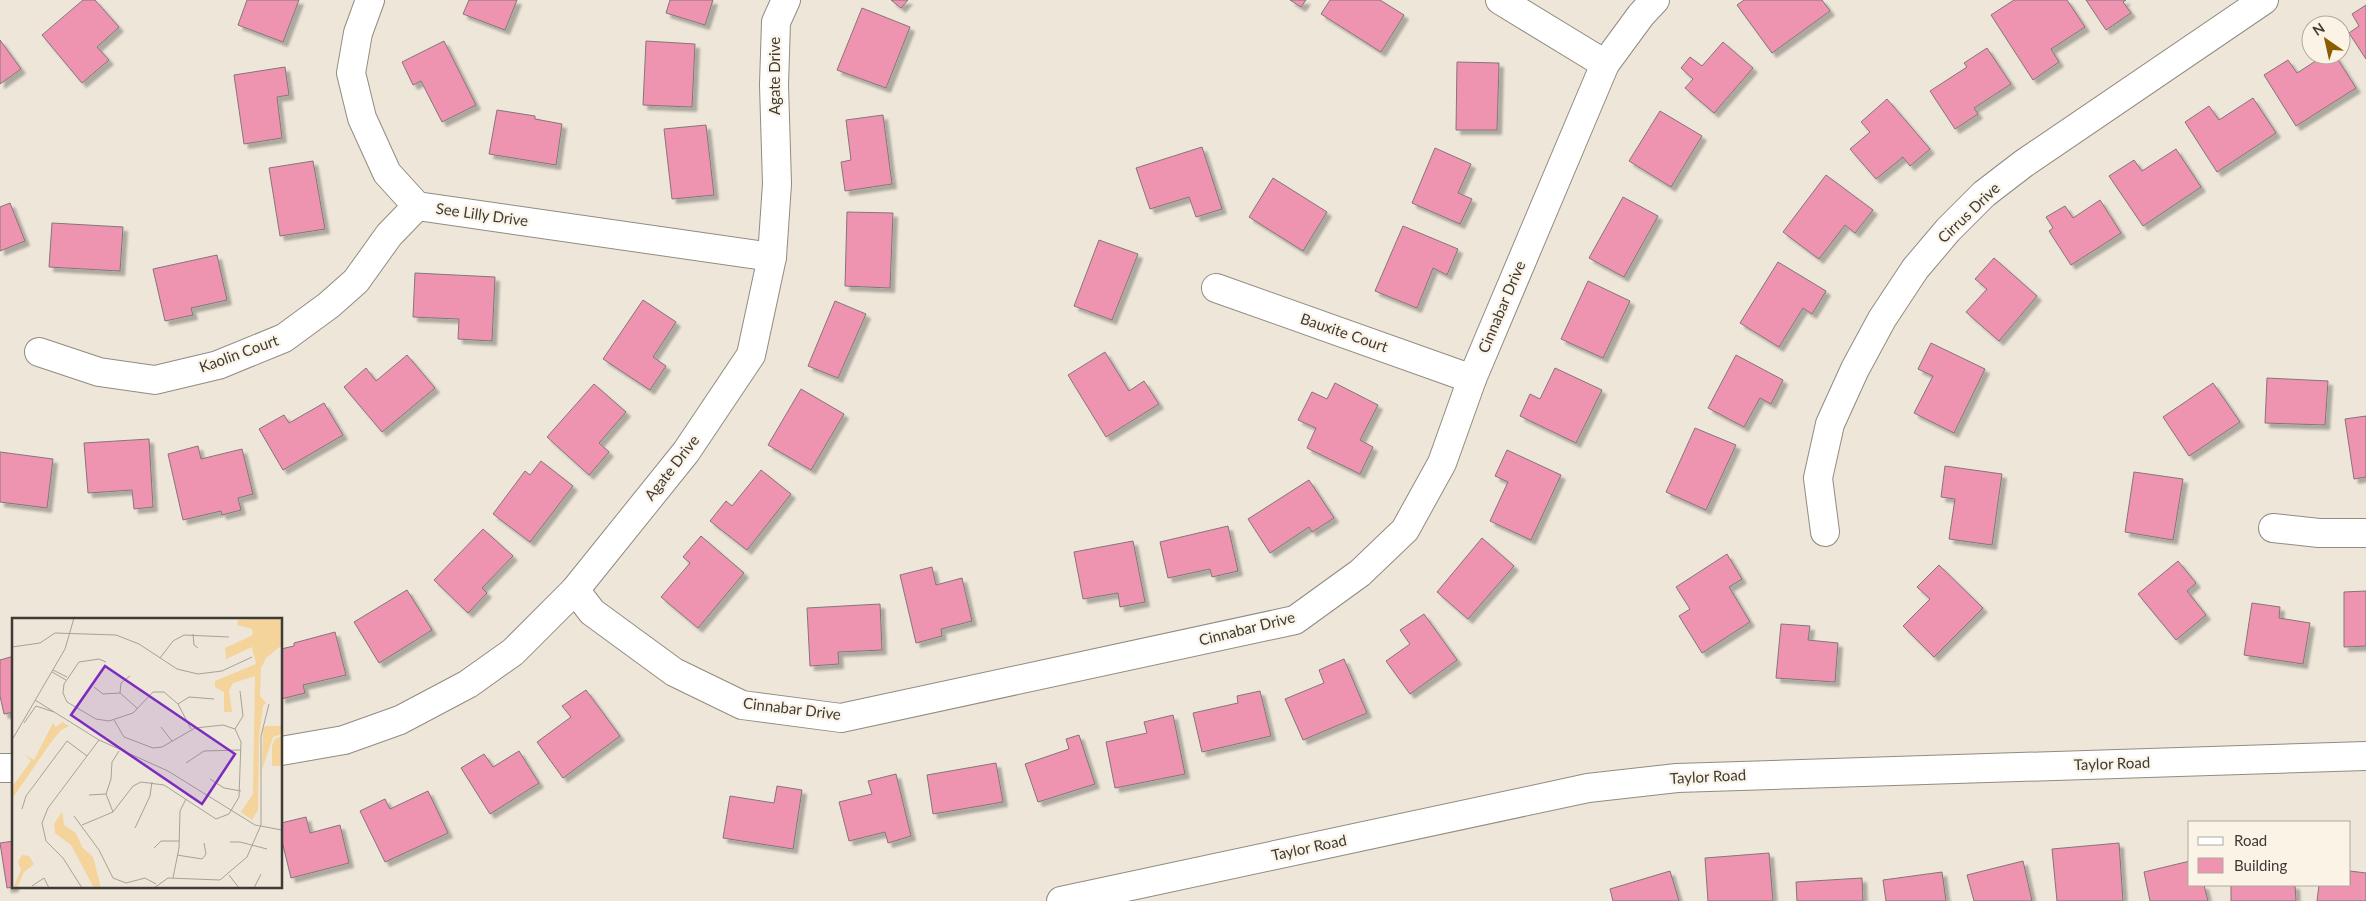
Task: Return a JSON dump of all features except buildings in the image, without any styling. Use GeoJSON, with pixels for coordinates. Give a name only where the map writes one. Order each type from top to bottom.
{"type":"FeatureCollection","features":[{"type":"Feature","properties":{"kind":"street","name":"See Lilly Drive"},"geometry":{"type":"LineString","coordinates":[[370,0],[358,33],[351,73],[362,118],[387,174],[417,206],[772,257]]}},
{"type":"Feature","properties":{"kind":"street","name":"Agate Drive"},"geometry":{"type":"LineString","coordinates":[[282,751],[344,740],[400,720],[468,684],[513,652],[575,590],[686,452],[751,356],[772,257],[777,184],[774,85],[776,22],[786,0]]}},
{"type":"Feature","properties":{"kind":"street"},"geometry":{"type":"LineString","coordinates":[[1500,0],[1605,64]]}},
{"type":"Feature","properties":{"kind":"street","name":"Cinnabar Drive"},"geometry":{"type":"LineString","coordinates":[[575,590],[592,612],[674,672],[742,705],[840,718],[1295,620],[1360,573],[1405,530],[1442,463],[1472,379],[1605,64],[1641,15],[1655,0]]}},
{"type":"Feature","properties":{"kind":"street","name":"Cirrus Drive"},"geometry":{"type":"LineString","coordinates":[[1825,532],[1818,478],[1830,424],[1854,370],[1882,319],[1915,269],[1942,237],[1984,194],[2023,164],[2264,0]]}},
{"type":"Feature","properties":{"kind":"street","name":"Kaolin Court"},"geometry":{"type":"LineString","coordinates":[[39,352],[99,372],[155,380],[218,365],[284,338],[329,305],[356,281],[389,235],[417,206]]}},
{"type":"Feature","properties":{"kind":"street","name":"Bauxite Court"},"geometry":{"type":"LineString","coordinates":[[1216,288],[1472,379]]}},
{"type":"Feature","properties":{"kind":"street"},"geometry":{"type":"LineString","coordinates":[[2273,528],[2319,533],[2366,533]]}},
{"type":"Feature","properties":{"kind":"street","name":"Taylor Road"},"geometry":{"type":"LineString","coordinates":[[1061,901],[1588,788],[1623,784],[1687,777],[2366,756]]}}]}
